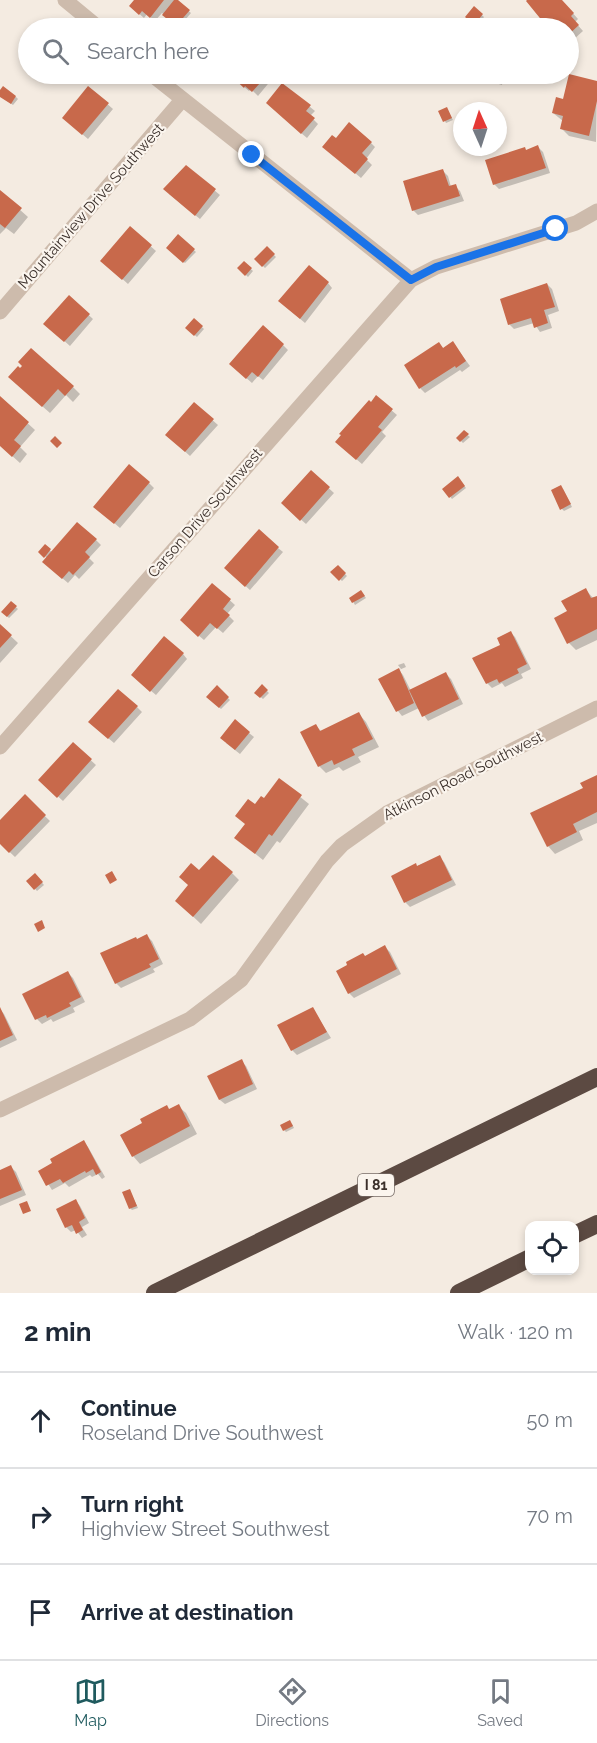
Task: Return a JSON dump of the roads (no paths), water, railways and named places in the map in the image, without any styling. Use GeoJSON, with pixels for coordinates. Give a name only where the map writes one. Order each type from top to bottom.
{"type":"FeatureCollection","features":[{"type":"Feature","properties":{"kind":"highway","name":"I 81"},"geometry":{"type":"LineString","coordinates":[[155,1293],[597,1077]]}},
{"type":"Feature","properties":{"kind":"highway"},"geometry":{"type":"LineString","coordinates":[[579,1233],[597,1224]]}},
{"type":"Feature","properties":{"kind":"highway"},"geometry":{"type":"LineString","coordinates":[[459,1293],[525,1260]]}},
{"type":"Feature","properties":{"kind":"street"},"geometry":{"type":"LineString","coordinates":[[70,1],[88,18]]}},
{"type":"Feature","properties":{"kind":"street"},"geometry":{"type":"LineString","coordinates":[[164,84],[411,280],[436,267],[576,223],[597,211]]}},
{"type":"Feature","properties":{"kind":"street","name":"Mountainview Drive Southwest"},"geometry":{"type":"LineString","coordinates":[[0,312],[182,100]]}},
{"type":"Feature","properties":{"kind":"street","name":"Carson Drive Southwest"},"geometry":{"type":"LineString","coordinates":[[0,747],[411,280]]}},
{"type":"Feature","properties":{"kind":"street","name":"Atkinson Road Southwest"},"geometry":{"type":"LineString","coordinates":[[0,1110],[190,1019],[241,980],[327,861],[342,845],[387,813],[597,708]]}}]}
